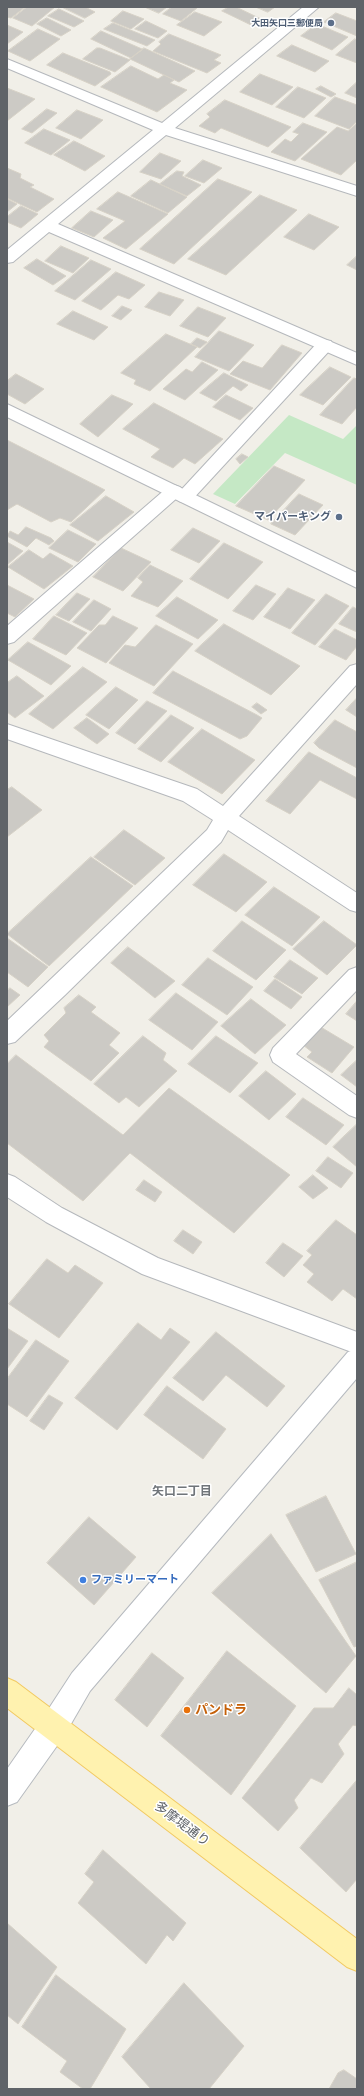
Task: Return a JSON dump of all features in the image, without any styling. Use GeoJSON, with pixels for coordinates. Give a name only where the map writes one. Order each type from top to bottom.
{"type":"FeatureCollection","features":[{"type":"Feature","properties":{"kind":"main road","name":"多摩堤通り"},"geometry":{"type":"LineString","coordinates":[[7,1691],[357,1957]]}},
{"type":"Feature","properties":{"kind":"street"},"geometry":{"type":"LineString","coordinates":[[7,258],[312,7]]}},
{"type":"Feature","properties":{"kind":"street"},"geometry":{"type":"LineString","coordinates":[[7,63],[164,129],[357,191]]}},
{"type":"Feature","properties":{"kind":"street"},"geometry":{"type":"LineString","coordinates":[[48,225],[357,359]]}},
{"type":"Feature","properties":{"kind":"street"},"geometry":{"type":"LineString","coordinates":[[7,638],[180,494],[325,345]]}},
{"type":"Feature","properties":{"kind":"street"},"geometry":{"type":"LineString","coordinates":[[7,410],[357,580]]}},
{"type":"Feature","properties":{"kind":"street"},"geometry":{"type":"LineString","coordinates":[[7,1035],[57,990],[214,836],[226,817],[357,671]]}},
{"type":"Feature","properties":{"kind":"street"},"geometry":{"type":"LineString","coordinates":[[7,730],[190,794],[357,904]]}},
{"type":"Feature","properties":{"kind":"street"},"geometry":{"type":"LineString","coordinates":[[357,976],[281,1055],[357,1108]]}},
{"type":"Feature","properties":{"kind":"street"},"geometry":{"type":"LineString","coordinates":[[7,1184],[54,1215],[150,1266],[357,1343]]}},
{"type":"Feature","properties":{"kind":"street"},"geometry":{"type":"LineString","coordinates":[[7,1792],[54,1726],[81,1682],[357,1360]]}},
{"type":"Feature","properties":{"kind":"green space"},"geometry":{"type":"Polygon","coordinates":[[[289,415],[343,439],[357,425],[357,485],[285,453],[235,504],[213,494],[289,415]]]}},
{"type":"Feature","properties":{"kind":"building"},"geometry":{"type":"Polygon","coordinates":[[[7,7],[25,7],[11,18],[7,17],[7,7]]]}},
{"type":"Feature","properties":{"kind":"building"},"geometry":{"type":"Polygon","coordinates":[[[27,7],[55,7],[32,26],[13,18],[27,7]]]}},
{"type":"Feature","properties":{"kind":"building"},"geometry":{"type":"Polygon","coordinates":[[[62,7],[85,7],[95,12],[85,18],[62,7]]]}},
{"type":"Feature","properties":{"kind":"building"},"geometry":{"type":"Polygon","coordinates":[[[145,7],[167,7],[159,13],[145,7]]]}},
{"type":"Feature","properties":{"kind":"building"},"geometry":{"type":"Polygon","coordinates":[[[172,7],[197,8],[181,21],[163,14],[172,7]]]}},
{"type":"Feature","properties":{"kind":"building"},"geometry":{"type":"Polygon","coordinates":[[[229,7],[236,7],[261,19],[251,25],[222,11],[229,7]]]}},
{"type":"Feature","properties":{"kind":"building"},"geometry":{"type":"Polygon","coordinates":[[[256,7],[275,7],[268,12],[256,7]]]}},
{"type":"Feature","properties":{"kind":"building"},"geometry":{"type":"Polygon","coordinates":[[[59,9],[84,21],[74,27],[48,16],[59,9]]]}},
{"type":"Feature","properties":{"kind":"building"},"geometry":{"type":"Polygon","coordinates":[[[123,11],[144,19],[131,29],[111,21],[123,11]]]}},
{"type":"Feature","properties":{"kind":"building"},"geometry":{"type":"Polygon","coordinates":[[[195,12],[222,22],[204,36],[177,25],[195,12]]]}},
{"type":"Feature","properties":{"kind":"building"},"geometry":{"type":"Polygon","coordinates":[[[336,13],[357,21],[357,36],[324,22],[336,13]]]}},
{"type":"Feature","properties":{"kind":"building"},"geometry":{"type":"Polygon","coordinates":[[[47,18],[71,30],[61,36],[37,24],[47,18]]]}},
{"type":"Feature","properties":{"kind":"building"},"geometry":{"type":"Polygon","coordinates":[[[146,21],[167,31],[158,38],[135,29],[146,21]]]}},
{"type":"Feature","properties":{"kind":"building"},"geometry":{"type":"Polygon","coordinates":[[[113,23],[155,40],[147,46],[104,29],[113,23]]]}},
{"type":"Feature","properties":{"kind":"building"},"geometry":{"type":"Polygon","coordinates":[[[317,24],[348,37],[332,50],[301,36],[317,24]]]}},
{"type":"Feature","properties":{"kind":"building"},"geometry":{"type":"Polygon","coordinates":[[[7,25],[23,32],[7,44],[7,25]]]}},
{"type":"Feature","properties":{"kind":"building"},"geometry":{"type":"Polygon","coordinates":[[[38,29],[60,39],[30,61],[8,51],[38,29]]]}},
{"type":"Feature","properties":{"kind":"building"},"geometry":{"type":"Polygon","coordinates":[[[101,31],[142,50],[131,58],[91,39],[101,31]]]}},
{"type":"Feature","properties":{"kind":"building"},"geometry":{"type":"Polygon","coordinates":[[[169,34],[221,55],[214,60],[221,63],[207,73],[153,51],[161,44],[159,42],[169,34]]]}},
{"type":"Feature","properties":{"kind":"building"},"geometry":{"type":"Polygon","coordinates":[[[355,39],[357,40],[357,63],[336,55],[355,39]]]}},
{"type":"Feature","properties":{"kind":"building"},"geometry":{"type":"Polygon","coordinates":[[[292,45],[329,61],[315,72],[277,56],[292,45]]]}},
{"type":"Feature","properties":{"kind":"building"},"geometry":{"type":"Polygon","coordinates":[[[97,48],[130,60],[115,72],[83,59],[97,48]]]}},
{"type":"Feature","properties":{"kind":"building"},"geometry":{"type":"Polygon","coordinates":[[[144,48],[195,71],[179,82],[130,59],[144,48]]]}},
{"type":"Feature","properties":{"kind":"building"},"geometry":{"type":"Polygon","coordinates":[[[63,53],[110,72],[111,74],[95,86],[47,65],[63,53]]]}},
{"type":"Feature","properties":{"kind":"building"},"geometry":{"type":"Polygon","coordinates":[[[131,66],[158,79],[164,75],[174,80],[170,83],[187,90],[157,112],[101,87],[131,66]]]}},
{"type":"Feature","properties":{"kind":"building"},"geometry":{"type":"Polygon","coordinates":[[[260,74],[293,87],[272,105],[240,92],[260,74]]]}},
{"type":"Feature","properties":{"kind":"building"},"geometry":{"type":"Polygon","coordinates":[[[357,82],[357,98],[345,93],[357,82]]]}},
{"type":"Feature","properties":{"kind":"building"},"geometry":{"type":"Polygon","coordinates":[[[321,86],[336,94],[331,97],[316,89],[321,86]]]}},
{"type":"Feature","properties":{"kind":"building"},"geometry":{"type":"Polygon","coordinates":[[[298,87],[326,98],[304,118],[276,107],[298,87]]]}},
{"type":"Feature","properties":{"kind":"building"},"geometry":{"type":"Polygon","coordinates":[[[7,88],[35,99],[7,121],[7,88]]]}},
{"type":"Feature","properties":{"kind":"building"},"geometry":{"type":"Polygon","coordinates":[[[335,97],[357,105],[357,121],[349,129],[315,116],[335,97]]]}},
{"type":"Feature","properties":{"kind":"building"},"geometry":{"type":"Polygon","coordinates":[[[225,100],[291,127],[268,147],[221,128],[215,133],[199,126],[210,117],[207,114],[225,100]]]}},
{"type":"Feature","properties":{"kind":"building"},"geometry":{"type":"Polygon","coordinates":[[[47,109],[57,113],[32,133],[22,129],[47,109]]]}},
{"type":"Feature","properties":{"kind":"building"},"geometry":{"type":"Polygon","coordinates":[[[77,110],[103,120],[81,139],[56,128],[77,110]]]}},
{"type":"Feature","properties":{"kind":"building"},"geometry":{"type":"Polygon","coordinates":[[[303,123],[327,132],[295,161],[271,152],[285,139],[291,142],[299,134],[293,132],[303,123]]]}},
{"type":"Feature","properties":{"kind":"building"},"geometry":{"type":"Polygon","coordinates":[[[357,123],[357,160],[341,175],[301,159],[337,127],[348,131],[357,123]]]}},
{"type":"Feature","properties":{"kind":"building"},"geometry":{"type":"Polygon","coordinates":[[[44,129],[70,140],[51,155],[25,143],[44,129]]]}},
{"type":"Feature","properties":{"kind":"building"},"geometry":{"type":"Polygon","coordinates":[[[74,141],[105,156],[85,171],[54,155],[74,141]]]}},
{"type":"Feature","properties":{"kind":"building"},"geometry":{"type":"Polygon","coordinates":[[[160,153],[181,161],[161,179],[140,172],[160,153]]]}},
{"type":"Feature","properties":{"kind":"building"},"geometry":{"type":"Polygon","coordinates":[[[203,160],[222,168],[204,183],[185,176],[203,160]]]}},
{"type":"Feature","properties":{"kind":"building"},"geometry":{"type":"Polygon","coordinates":[[[7,168],[21,174],[20,178],[34,185],[30,187],[54,199],[37,212],[7,198],[7,168]]]}},
{"type":"Feature","properties":{"kind":"building"},"geometry":{"type":"Polygon","coordinates":[[[177,171],[184,172],[182,176],[201,185],[187,196],[160,184],[177,171]]]}},
{"type":"Feature","properties":{"kind":"building"},"geometry":{"type":"Polygon","coordinates":[[[218,179],[252,192],[174,264],[140,249],[218,179]]]}},
{"type":"Feature","properties":{"kind":"building"},"geometry":{"type":"Polygon","coordinates":[[[151,180],[187,197],[168,213],[131,196],[151,180]]]}},
{"type":"Feature","properties":{"kind":"building"},"geometry":{"type":"Polygon","coordinates":[[[118,192],[168,214],[126,249],[103,238],[125,221],[97,209],[118,192]]]}},
{"type":"Feature","properties":{"kind":"building"},"geometry":{"type":"Polygon","coordinates":[[[260,195],[297,210],[226,275],[188,259],[260,195]]]}},
{"type":"Feature","properties":{"kind":"building"},"geometry":{"type":"Polygon","coordinates":[[[7,199],[17,204],[7,212],[7,199]]]}},
{"type":"Feature","properties":{"kind":"building"},"geometry":{"type":"Polygon","coordinates":[[[21,206],[38,214],[21,228],[7,222],[7,217],[21,206]]]}},
{"type":"Feature","properties":{"kind":"building"},"geometry":{"type":"Polygon","coordinates":[[[91,211],[113,220],[94,237],[72,228],[91,211]]]}},
{"type":"Feature","properties":{"kind":"building"},"geometry":{"type":"Polygon","coordinates":[[[309,214],[339,227],[314,250],[284,237],[309,214]]]}},
{"type":"Feature","properties":{"kind":"building"},"geometry":{"type":"Polygon","coordinates":[[[61,246],[89,258],[73,273],[45,261],[61,246]]]}},
{"type":"Feature","properties":{"kind":"building"},"geometry":{"type":"Polygon","coordinates":[[[357,256],[357,270],[347,265],[357,256]]]}},
{"type":"Feature","properties":{"kind":"building"},"geometry":{"type":"Polygon","coordinates":[[[37,259],[66,276],[53,285],[24,268],[37,259]]]}},
{"type":"Feature","properties":{"kind":"building"},"geometry":{"type":"Polygon","coordinates":[[[91,260],[111,269],[75,300],[55,291],[91,260]]]}},
{"type":"Feature","properties":{"kind":"building"},"geometry":{"type":"Polygon","coordinates":[[[116,272],[145,285],[129,299],[118,295],[101,310],[82,301],[116,272]]]}},
{"type":"Feature","properties":{"kind":"building"},"geometry":{"type":"Polygon","coordinates":[[[159,292],[184,300],[170,316],[145,307],[159,292]]]}},
{"type":"Feature","properties":{"kind":"building"},"geometry":{"type":"Polygon","coordinates":[[[122,306],[132,310],[121,320],[112,316],[122,306]]]}},
{"type":"Feature","properties":{"kind":"building"},"geometry":{"type":"Polygon","coordinates":[[[198,307],[226,318],[208,337],[180,326],[198,307]]]}},
{"type":"Feature","properties":{"kind":"building"},"geometry":{"type":"Polygon","coordinates":[[[73,311],[108,327],[94,340],[57,324],[73,311]]]}},
{"type":"Feature","properties":{"kind":"building"},"geometry":{"type":"Polygon","coordinates":[[[219,331],[254,345],[229,371],[195,357],[219,331]]]}},
{"type":"Feature","properties":{"kind":"building"},"geometry":{"type":"Polygon","coordinates":[[[166,334],[197,347],[150,391],[134,384],[136,380],[121,373],[166,334]]]}},
{"type":"Feature","properties":{"kind":"building"},"geometry":{"type":"Polygon","coordinates":[[[197,338],[207,342],[200,348],[191,344],[197,338]]]}},
{"type":"Feature","properties":{"kind":"building"},"geometry":{"type":"Polygon","coordinates":[[[282,345],[302,353],[270,390],[230,374],[243,361],[262,368],[282,345]]]}},
{"type":"Feature","properties":{"kind":"building"},"geometry":{"type":"Polygon","coordinates":[[[202,362],[218,370],[185,400],[163,389],[186,369],[192,372],[202,362]]]}},
{"type":"Feature","properties":{"kind":"building"},"geometry":{"type":"Polygon","coordinates":[[[330,367],[351,377],[323,405],[300,395],[330,367]]]}},
{"type":"Feature","properties":{"kind":"building"},"geometry":{"type":"Polygon","coordinates":[[[224,373],[248,385],[241,391],[233,386],[216,401],[200,393],[224,373]]]}},
{"type":"Feature","properties":{"kind":"building"},"geometry":{"type":"Polygon","coordinates":[[[16,374],[44,389],[25,404],[7,394],[7,381],[16,374]]]}},
{"type":"Feature","properties":{"kind":"building"},"geometry":{"type":"Polygon","coordinates":[[[354,378],[357,379],[357,407],[342,424],[320,415],[354,378]]]}},
{"type":"Feature","properties":{"kind":"building"},"geometry":{"type":"Polygon","coordinates":[[[112,395],[133,404],[98,437],[80,424],[112,395]]]}},
{"type":"Feature","properties":{"kind":"building"},"geometry":{"type":"Polygon","coordinates":[[[226,395],[253,408],[240,420],[213,407],[226,395]]]}},
{"type":"Feature","properties":{"kind":"building"},"geometry":{"type":"Polygon","coordinates":[[[154,403],[223,439],[195,464],[184,458],[173,468],[151,457],[160,449],[123,429],[154,403]]]}},
{"type":"Feature","properties":{"kind":"building"},"geometry":{"type":"Polygon","coordinates":[[[7,440],[105,490],[71,522],[60,518],[51,522],[17,504],[7,510],[7,440]]]}},
{"type":"Feature","properties":{"kind":"building"},"geometry":{"type":"Polygon","coordinates":[[[242,454],[248,457],[240,464],[236,459],[242,454]]]}},
{"type":"Feature","properties":{"kind":"building"},"geometry":{"type":"Polygon","coordinates":[[[274,466],[305,480],[268,520],[236,506],[274,466]]]}},
{"type":"Feature","properties":{"kind":"building"},"geometry":{"type":"Polygon","coordinates":[[[299,494],[323,505],[295,535],[271,524],[299,494]]]}},
{"type":"Feature","properties":{"kind":"building"},"geometry":{"type":"Polygon","coordinates":[[[106,496],[134,512],[98,541],[70,525],[106,496]]]}},
{"type":"Feature","properties":{"kind":"building"},"geometry":{"type":"Polygon","coordinates":[[[26,527],[51,538],[54,541],[49,545],[36,538],[27,547],[7,536],[10,531],[18,535],[26,527]]]}},
{"type":"Feature","properties":{"kind":"building"},"geometry":{"type":"Polygon","coordinates":[[[193,528],[220,541],[199,563],[171,550],[193,528]]]}},
{"type":"Feature","properties":{"kind":"building"},"geometry":{"type":"Polygon","coordinates":[[[68,530],[96,544],[78,562],[49,548],[68,530]]]}},
{"type":"Feature","properties":{"kind":"building"},"geometry":{"type":"Polygon","coordinates":[[[7,542],[23,551],[7,565],[7,542]]]}},
{"type":"Feature","properties":{"kind":"building"},"geometry":{"type":"Polygon","coordinates":[[[224,543],[263,562],[228,599],[190,579],[224,543]]]}},
{"type":"Feature","properties":{"kind":"building"},"geometry":{"type":"Polygon","coordinates":[[[121,548],[151,562],[123,591],[93,577],[121,548]]]}},
{"type":"Feature","properties":{"kind":"building"},"geometry":{"type":"Polygon","coordinates":[[[29,550],[43,559],[50,553],[73,566],[44,589],[8,567],[29,550]]]}},
{"type":"Feature","properties":{"kind":"building"},"geometry":{"type":"Polygon","coordinates":[[[150,565],[183,581],[158,607],[131,596],[143,582],[138,578],[150,565]]]}},
{"type":"Feature","properties":{"kind":"building"},"geometry":{"type":"Polygon","coordinates":[[[7,585],[34,599],[15,617],[7,613],[7,585]]]}},
{"type":"Feature","properties":{"kind":"building"},"geometry":{"type":"Polygon","coordinates":[[[256,585],[276,594],[253,620],[233,611],[256,585]]]}},
{"type":"Feature","properties":{"kind":"building"},"geometry":{"type":"Polygon","coordinates":[[[288,588],[315,600],[290,629],[264,617],[288,588]]]}},
{"type":"Feature","properties":{"kind":"building"},"geometry":{"type":"Polygon","coordinates":[[[77,593],[90,599],[69,621],[56,615],[77,593]]]}},
{"type":"Feature","properties":{"kind":"building"},"geometry":{"type":"Polygon","coordinates":[[[326,594],[349,606],[315,645],[292,633],[326,594]]]}},
{"type":"Feature","properties":{"kind":"building"},"geometry":{"type":"Polygon","coordinates":[[[177,597],[218,620],[198,639],[156,616],[177,597]]]}},
{"type":"Feature","properties":{"kind":"building"},"geometry":{"type":"Polygon","coordinates":[[[94,600],[111,609],[91,631],[73,622],[94,600]]]}},
{"type":"Feature","properties":{"kind":"building"},"geometry":{"type":"Polygon","coordinates":[[[353,607],[357,609],[357,632],[339,624],[353,607]]]}},
{"type":"Feature","properties":{"kind":"building"},"geometry":{"type":"Polygon","coordinates":[[[54,616],[87,633],[66,655],[33,639],[54,616]]]}},
{"type":"Feature","properties":{"kind":"building"},"geometry":{"type":"Polygon","coordinates":[[[113,616],[138,628],[106,663],[77,648],[99,625],[105,625],[113,616]]]}},
{"type":"Feature","properties":{"kind":"building"},"geometry":{"type":"Polygon","coordinates":[[[224,624],[300,666],[271,695],[195,651],[224,624]]]}},
{"type":"Feature","properties":{"kind":"building"},"geometry":{"type":"Polygon","coordinates":[[[156,625],[193,644],[154,686],[109,663],[125,645],[135,647],[156,625]]]}},
{"type":"Feature","properties":{"kind":"building"},"geometry":{"type":"Polygon","coordinates":[[[335,629],[357,640],[357,646],[346,660],[319,647],[335,629]]]}},
{"type":"Feature","properties":{"kind":"building"},"geometry":{"type":"Polygon","coordinates":[[[28,642],[71,666],[51,685],[8,660],[28,642]]]}},
{"type":"Feature","properties":{"kind":"building"},"geometry":{"type":"Polygon","coordinates":[[[83,667],[107,682],[53,729],[29,714],[83,667]]]}},
{"type":"Feature","properties":{"kind":"building"},"geometry":{"type":"Polygon","coordinates":[[[173,671],[262,718],[247,736],[240,739],[153,693],[173,671]]]}},
{"type":"Feature","properties":{"kind":"building"},"geometry":{"type":"Polygon","coordinates":[[[17,676],[44,696],[15,718],[7,712],[7,683],[17,676]]]}},
{"type":"Feature","properties":{"kind":"building"},"geometry":{"type":"Polygon","coordinates":[[[116,687],[138,700],[109,729],[86,715],[116,687]]]}},
{"type":"Feature","properties":{"kind":"building"},"geometry":{"type":"Polygon","coordinates":[[[357,698],[357,717],[346,710],[357,698]]]}},
{"type":"Feature","properties":{"kind":"building"},"geometry":{"type":"Polygon","coordinates":[[[147,701],[167,711],[135,744],[116,733],[147,701]]]}},
{"type":"Feature","properties":{"kind":"building"},"geometry":{"type":"Polygon","coordinates":[[[257,703],[267,710],[261,714],[252,707],[257,703]]]}},
{"type":"Feature","properties":{"kind":"building"},"geometry":{"type":"Polygon","coordinates":[[[171,715],[194,728],[161,762],[138,749],[171,715]]]}},
{"type":"Feature","properties":{"kind":"building"},"geometry":{"type":"Polygon","coordinates":[[[87,718],[109,734],[97,744],[74,728],[87,718]]]}},
{"type":"Feature","properties":{"kind":"building"},"geometry":{"type":"Polygon","coordinates":[[[335,720],[357,732],[357,768],[319,748],[314,743],[335,720]]]}},
{"type":"Feature","properties":{"kind":"building"},"geometry":{"type":"Polygon","coordinates":[[[202,729],[255,760],[222,794],[168,762],[202,729]]]}},
{"type":"Feature","properties":{"kind":"building"},"geometry":{"type":"Polygon","coordinates":[[[309,752],[357,778],[357,799],[320,780],[290,814],[266,801],[309,752]]]}},
{"type":"Feature","properties":{"kind":"building"},"geometry":{"type":"Polygon","coordinates":[[[12,787],[42,810],[7,837],[7,790],[12,787]]]}},
{"type":"Feature","properties":{"kind":"building"},"geometry":{"type":"Polygon","coordinates":[[[124,830],[165,858],[135,885],[94,857],[124,830]]]}},
{"type":"Feature","properties":{"kind":"building"},"geometry":{"type":"Polygon","coordinates":[[[224,854],[267,882],[236,912],[193,885],[224,854]]]}},
{"type":"Feature","properties":{"kind":"building"},"geometry":{"type":"Polygon","coordinates":[[[91,857],[133,886],[49,966],[7,934],[91,857]]]}},
{"type":"Feature","properties":{"kind":"building"},"geometry":{"type":"Polygon","coordinates":[[[274,887],[320,917],[292,946],[245,915],[274,887]]]}},
{"type":"Feature","properties":{"kind":"building"},"geometry":{"type":"Polygon","coordinates":[[[242,921],[286,950],[256,980],[213,951],[242,921]]]}},
{"type":"Feature","properties":{"kind":"building"},"geometry":{"type":"Polygon","coordinates":[[[324,921],[357,945],[327,975],[293,949],[324,921]]]}},
{"type":"Feature","properties":{"kind":"building"},"geometry":{"type":"Polygon","coordinates":[[[7,938],[48,967],[28,987],[7,972],[7,938]]]}},
{"type":"Feature","properties":{"kind":"building"},"geometry":{"type":"Polygon","coordinates":[[[128,947],[175,981],[155,998],[111,963],[128,947]]]}},
{"type":"Feature","properties":{"kind":"building"},"geometry":{"type":"Polygon","coordinates":[[[208,958],[253,987],[227,1015],[182,985],[208,958]]]}},
{"type":"Feature","properties":{"kind":"building"},"geometry":{"type":"Polygon","coordinates":[[[290,960],[318,978],[302,994],[274,977],[290,960]]]}},
{"type":"Feature","properties":{"kind":"building"},"geometry":{"type":"Polygon","coordinates":[[[275,979],[302,997],[291,1009],[264,991],[275,979]]]}},
{"type":"Feature","properties":{"kind":"building"},"geometry":{"type":"Polygon","coordinates":[[[10,988],[20,995],[7,1007],[7,991],[10,988]]]}},
{"type":"Feature","properties":{"kind":"building"},"geometry":{"type":"Polygon","coordinates":[[[176,993],[218,1022],[192,1050],[149,1020],[176,993]]]}},
{"type":"Feature","properties":{"kind":"building"},"geometry":{"type":"Polygon","coordinates":[[[79,995],[96,1007],[91,1012],[120,1033],[109,1045],[119,1053],[91,1081],[44,1047],[49,1041],[44,1035],[66,1013],[64,1008],[79,995]]]}},
{"type":"Feature","properties":{"kind":"building"},"geometry":{"type":"Polygon","coordinates":[[[251,999],[286,1025],[255,1054],[221,1026],[251,999]]]}},
{"type":"Feature","properties":{"kind":"building"},"geometry":{"type":"Polygon","coordinates":[[[357,1001],[357,1021],[346,1014],[357,1001]]]}},
{"type":"Feature","properties":{"kind":"building"},"geometry":{"type":"Polygon","coordinates":[[[319,1026],[354,1047],[332,1073],[307,1057],[312,1052],[303,1045],[319,1026]]]}},
{"type":"Feature","properties":{"kind":"building"},"geometry":{"type":"Polygon","coordinates":[[[143,1036],[166,1053],[163,1060],[177,1071],[139,1107],[126,1097],[119,1103],[94,1084],[143,1036]]]}},
{"type":"Feature","properties":{"kind":"building"},"geometry":{"type":"Polygon","coordinates":[[[216,1036],[258,1063],[230,1093],[188,1064],[216,1036]]]}},
{"type":"Feature","properties":{"kind":"building"},"geometry":{"type":"Polygon","coordinates":[[[16,1055],[123,1135],[169,1088],[290,1175],[234,1233],[130,1153],[83,1201],[7,1143],[7,1064],[16,1055]]]}},
{"type":"Feature","properties":{"kind":"building"},"geometry":{"type":"Polygon","coordinates":[[[357,1060],[357,1087],[341,1075],[357,1060]]]}},
{"type":"Feature","properties":{"kind":"building"},"geometry":{"type":"Polygon","coordinates":[[[266,1071],[296,1094],[269,1120],[239,1096],[266,1071]]]}},
{"type":"Feature","properties":{"kind":"building"},"geometry":{"type":"Polygon","coordinates":[[[303,1098],[344,1125],[326,1145],[286,1117],[303,1098]]]}},
{"type":"Feature","properties":{"kind":"building"},"geometry":{"type":"Polygon","coordinates":[[[357,1124],[357,1167],[333,1147],[357,1124]]]}},
{"type":"Feature","properties":{"kind":"building"},"geometry":{"type":"Polygon","coordinates":[[[328,1157],[353,1173],[341,1188],[316,1171],[328,1157]]]}},
{"type":"Feature","properties":{"kind":"building"},"geometry":{"type":"Polygon","coordinates":[[[313,1175],[328,1188],[313,1199],[299,1187],[313,1175]]]}},
{"type":"Feature","properties":{"kind":"building"},"geometry":{"type":"Polygon","coordinates":[[[144,1180],[162,1192],[155,1202],[136,1190],[144,1180]]]}},
{"type":"Feature","properties":{"kind":"building"},"geometry":{"type":"Polygon","coordinates":[[[336,1220],[357,1235],[357,1299],[343,1289],[332,1301],[307,1282],[314,1274],[303,1265],[312,1255],[307,1251],[336,1220]]]}},
{"type":"Feature","properties":{"kind":"building"},"geometry":{"type":"Polygon","coordinates":[[[183,1230],[202,1242],[193,1254],[174,1241],[183,1230]]]}},
{"type":"Feature","properties":{"kind":"building"},"geometry":{"type":"Polygon","coordinates":[[[283,1243],[303,1256],[284,1277],[266,1263],[283,1243]]]}},
{"type":"Feature","properties":{"kind":"building"},"geometry":{"type":"Polygon","coordinates":[[[47,1259],[68,1273],[75,1265],[103,1283],[59,1338],[9,1304],[47,1259]]]}},
{"type":"Feature","properties":{"kind":"building"},"geometry":{"type":"Polygon","coordinates":[[[138,1323],[161,1340],[170,1328],[190,1342],[117,1430],[75,1398],[138,1323]]]}},
{"type":"Feature","properties":{"kind":"building"},"geometry":{"type":"Polygon","coordinates":[[[7,1328],[28,1341],[7,1369],[7,1328]]]}},
{"type":"Feature","properties":{"kind":"building"},"geometry":{"type":"Polygon","coordinates":[[[216,1332],[285,1386],[267,1407],[226,1375],[203,1401],[173,1378],[216,1332]]]}},
{"type":"Feature","properties":{"kind":"building"},"geometry":{"type":"Polygon","coordinates":[[[36,1340],[69,1361],[27,1417],[7,1404],[7,1379],[36,1340]]]}},
{"type":"Feature","properties":{"kind":"building"},"geometry":{"type":"Polygon","coordinates":[[[167,1386],[226,1429],[203,1459],[144,1415],[167,1386]]]}},
{"type":"Feature","properties":{"kind":"building"},"geometry":{"type":"Polygon","coordinates":[[[49,1395],[63,1403],[44,1430],[30,1421],[49,1395]]]}},
{"type":"Feature","properties":{"kind":"building"},"geometry":{"type":"Polygon","coordinates":[[[326,1496],[356,1554],[316,1572],[286,1515],[326,1496]]]}},
{"type":"Feature","properties":{"kind":"building"},"geometry":{"type":"Polygon","coordinates":[[[89,1517],[136,1557],[94,1605],[47,1563],[89,1517]]]}},
{"type":"Feature","properties":{"kind":"building"},"geometry":{"type":"Polygon","coordinates":[[[271,1534],[356,1656],[326,1693],[212,1593],[271,1534]]]}},
{"type":"Feature","properties":{"kind":"building"},"geometry":{"type":"Polygon","coordinates":[[[357,1562],[357,1646],[354,1647],[319,1580],[357,1562]]]}},
{"type":"Feature","properties":{"kind":"building"},"geometry":{"type":"Polygon","coordinates":[[[227,1651],[296,1706],[231,1795],[161,1736],[227,1651]]]}},
{"type":"Feature","properties":{"kind":"building"},"geometry":{"type":"Polygon","coordinates":[[[152,1653],[184,1678],[147,1727],[115,1700],[152,1653]]]}},
{"type":"Feature","properties":{"kind":"building"},"geometry":{"type":"Polygon","coordinates":[[[349,1688],[357,1695],[357,1726],[353,1725],[338,1744],[344,1754],[322,1783],[311,1778],[294,1800],[298,1808],[278,1831],[242,1798],[314,1708],[333,1708],[349,1688]]]}},
{"type":"Feature","properties":{"kind":"building"},"geometry":{"type":"Polygon","coordinates":[[[357,1780],[357,1879],[346,1892],[300,1848],[357,1780]]]}},
{"type":"Feature","properties":{"kind":"building"},"geometry":{"type":"Polygon","coordinates":[[[103,1850],[186,1923],[173,1941],[167,1935],[146,1964],[78,1903],[94,1882],[85,1874],[103,1850]]]}},
{"type":"Feature","properties":{"kind":"building"},"geometry":{"type":"Polygon","coordinates":[[[7,1923],[57,1967],[18,2024],[7,2015],[7,1923]]]}},
{"type":"Feature","properties":{"kind":"building"},"geometry":{"type":"Polygon","coordinates":[[[56,1975],[126,2029],[90,2089],[83,2089],[60,2072],[67,2061],[22,2027],[56,1975]]]}},
{"type":"Feature","properties":{"kind":"building"},"geometry":{"type":"Polygon","coordinates":[[[184,1983],[244,2046],[209,2089],[151,2089],[122,2057],[184,1983]]]}},
{"type":"Feature","properties":{"kind":"building"},"geometry":{"type":"Polygon","coordinates":[[[344,2070],[357,2079],[357,2089],[329,2089],[338,2073],[344,2070]]]}},
{"type":"Feature","properties":{"kind":"place","name":"大田矢口三郵便局"},"geometry":{"type":"Point","coordinates":[331,23]}},
{"type":"Feature","properties":{"kind":"place","name":"マイパーキング"},"geometry":{"type":"Point","coordinates":[339,517]}},
{"type":"Feature","properties":{"kind":"place","name":"ファミリーマート"},"geometry":{"type":"Point","coordinates":[83,1580]}},
{"type":"Feature","properties":{"kind":"place","name":"パンドラ"},"geometry":{"type":"Point","coordinates":[187,1710]}},
{"type":"Feature","properties":{"kind":"district","name":"矢口二丁目"},"geometry":{"type":"Point","coordinates":[182,1491]}}]}
